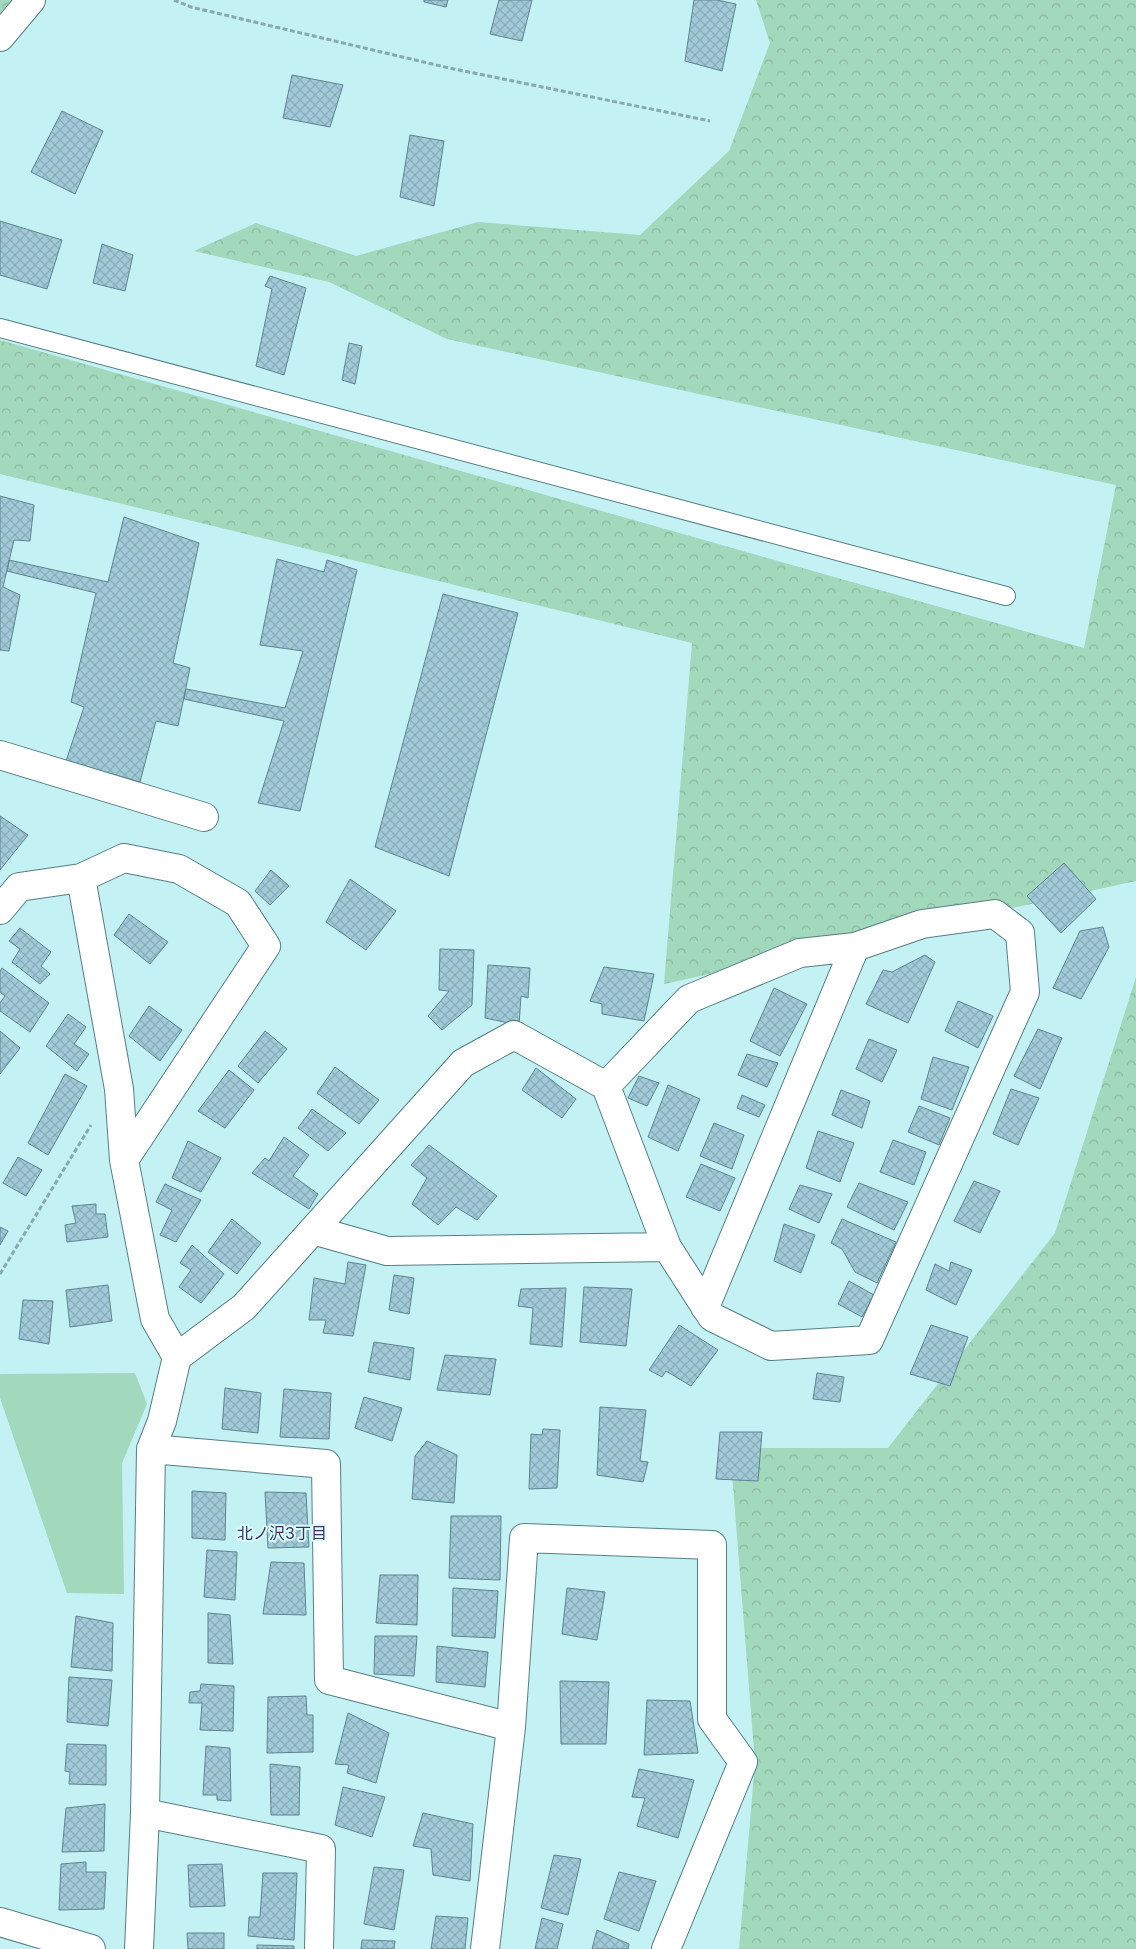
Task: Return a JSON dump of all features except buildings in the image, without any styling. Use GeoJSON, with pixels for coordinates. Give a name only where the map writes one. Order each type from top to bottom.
{"type":"FeatureCollection","features":[{"type":"Feature","properties":{"kind":"street"},"geometry":{"type":"LineString","coordinates":[[0,37],[31,0]]}},
{"type":"Feature","properties":{"kind":"street"},"geometry":{"type":"LineString","coordinates":[[0,755],[204,817]]}},
{"type":"Feature","properties":{"kind":"street"},"geometry":{"type":"LineString","coordinates":[[0,910],[19,887],[81,878],[124,858],[179,869],[238,903],[266,946],[124,1160]]}},
{"type":"Feature","properties":{"kind":"street"},"geometry":{"type":"LineString","coordinates":[[81,878],[119,1089],[124,1160],[155,1319],[176,1357],[162,1421],[151,1449],[145,1813],[139,1949]]}},
{"type":"Feature","properties":{"kind":"street"},"geometry":{"type":"LineString","coordinates":[[176,1357],[244,1307],[464,1063],[514,1035],[606,1086],[667,1247],[712,1317],[771,1346],[870,1340],[1025,992],[1020,933],[995,914],[922,924],[855,947],[800,953],[689,999],[606,1086]]}},
{"type":"Feature","properties":{"kind":"street"},"geometry":{"type":"LineString","coordinates":[[705,1307],[855,947]]}},
{"type":"Feature","properties":{"kind":"street"},"geometry":{"type":"LineString","coordinates":[[313,1230],[387,1251],[667,1247]]}},
{"type":"Feature","properties":{"kind":"street"},"geometry":{"type":"LineString","coordinates":[[151,1449],[326,1464],[329,1680],[511,1727]]}},
{"type":"Feature","properties":{"kind":"street"},"geometry":{"type":"LineString","coordinates":[[485,1949],[511,1727],[524,1538],[712,1545],[712,1719],[743,1762],[666,1949]]}},
{"type":"Feature","properties":{"kind":"street"},"geometry":{"type":"LineString","coordinates":[[145,1813],[321,1849],[319,1949]]}},
{"type":"Feature","properties":{"kind":"street"},"geometry":{"type":"LineString","coordinates":[[0,1922],[91,1949]]}},
{"type":"Feature","properties":{"kind":"lane"},"geometry":{"type":"LineString","coordinates":[[0,328],[1006,596]]}},
{"type":"Feature","properties":{"kind":"path"},"geometry":{"type":"LineString","coordinates":[[174,0],[191,7],[449,68],[710,121]]}},
{"type":"Feature","properties":{"kind":"path"},"geometry":{"type":"LineString","coordinates":[[0,1274],[95,1118],[119,1089]]}},
{"type":"Feature","properties":{"kind":"green space"},"geometry":{"type":"Polygon","coordinates":[[[0,0],[14,0],[0,17],[0,0]]]}},
{"type":"Feature","properties":{"kind":"green space"},"geometry":{"type":"Polygon","coordinates":[[[756,0],[1136,0],[1136,881],[664,984],[692,643],[0,474],[0,340],[1084,648],[1116,485],[447,339],[329,282],[194,251],[256,223],[356,256],[478,222],[640,235],[729,151],[770,43],[756,0]]]}},
{"type":"Feature","properties":{"kind":"green space"},"geometry":{"type":"Polygon","coordinates":[[[1136,977],[1136,1949],[739,1949],[755,1763],[730,1448],[888,1448],[1055,1233],[1136,977]]]}},
{"type":"Feature","properties":{"kind":"green space"},"geometry":{"type":"Polygon","coordinates":[[[135,1373],[147,1404],[122,1463],[124,1594],[67,1593],[0,1398],[0,1374],[135,1373]]]}},
{"type":"Feature","properties":{"kind":"district","name":"北ノ沢3丁目"},"geometry":{"type":"Point","coordinates":[282,1533]}}]}
